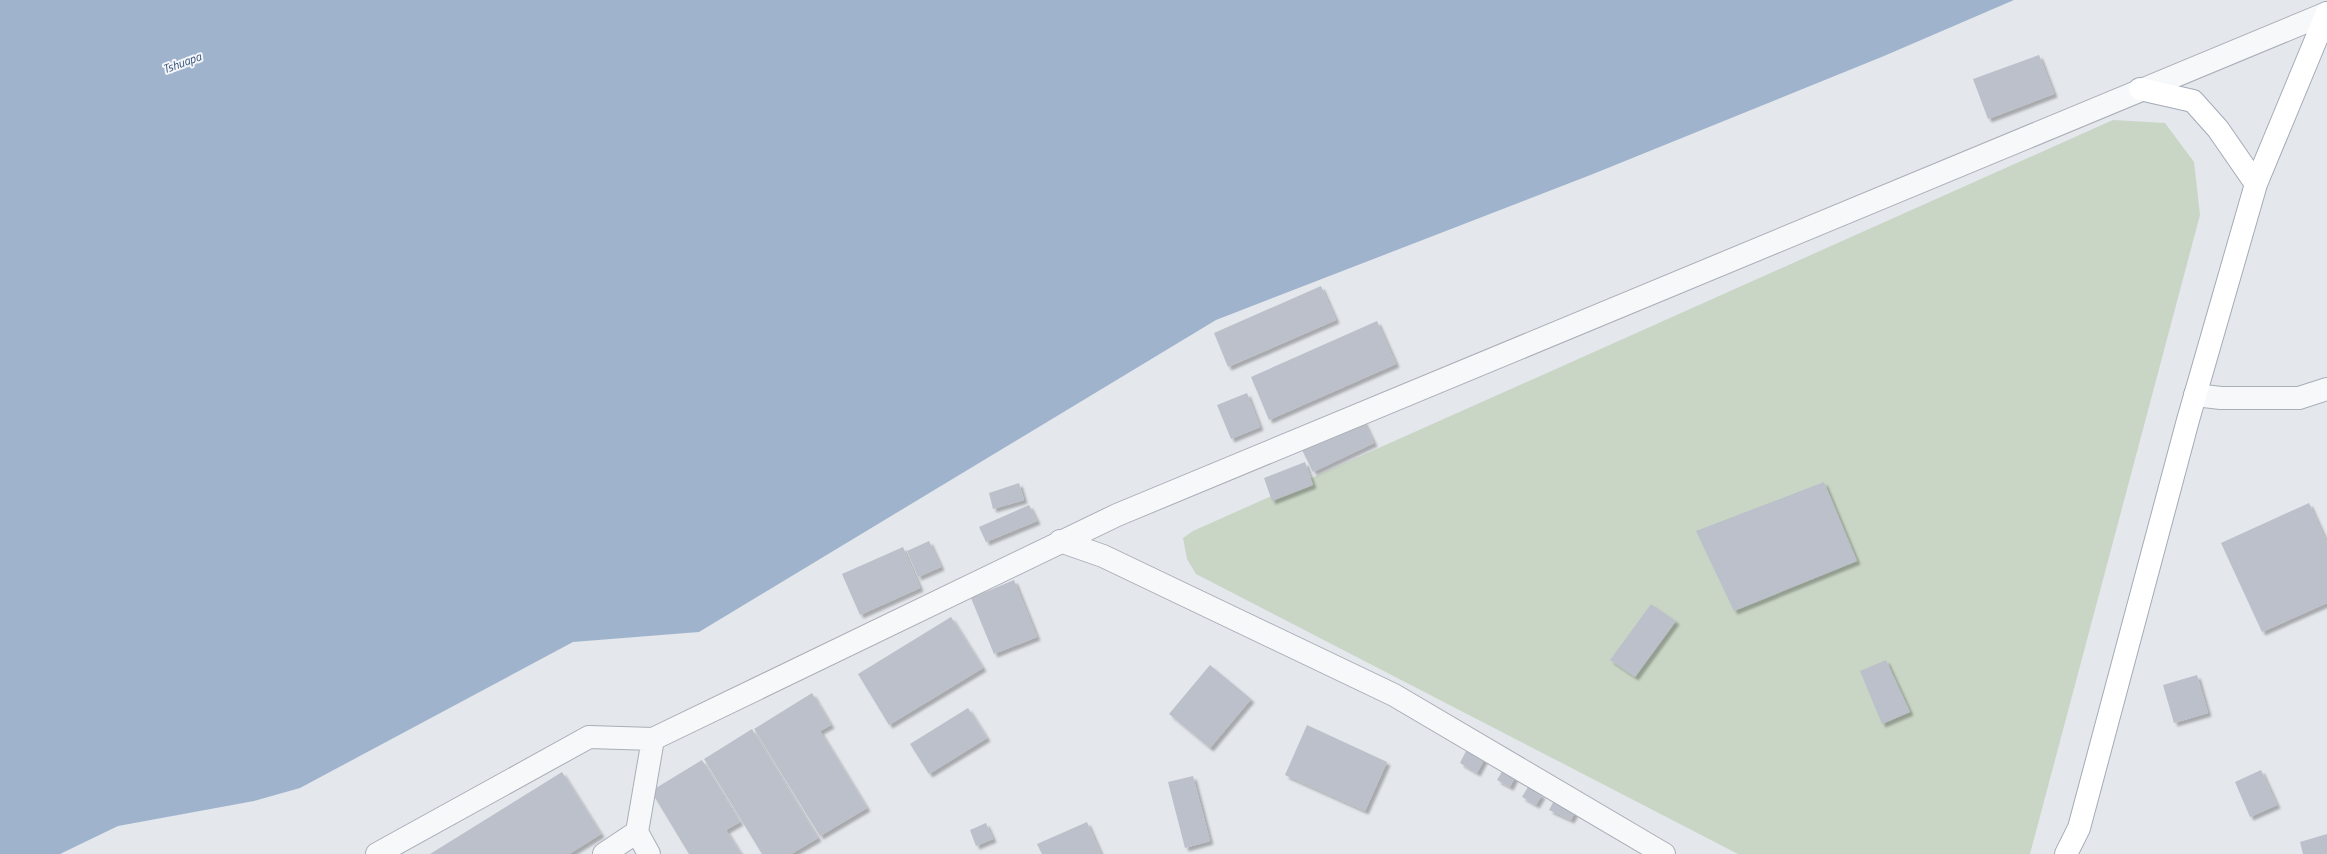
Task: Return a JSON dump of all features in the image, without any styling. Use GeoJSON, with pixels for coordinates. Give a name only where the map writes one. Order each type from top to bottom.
{"type":"FeatureCollection","features":[{"type":"Feature","properties":{"kind":"main road"},"geometry":{"type":"LineString","coordinates":[[2066,854],[2079,828],[2195,395],[2256,184],[2327,13]]}},
{"type":"Feature","properties":{"kind":"main road"},"geometry":{"type":"LineString","coordinates":[[2140,89],[2193,100],[2218,129],[2256,184]]}},
{"type":"Feature","properties":{"kind":"main road"},"geometry":{"type":"LineString","coordinates":[[2079,828],[2081,854]]}},
{"type":"Feature","properties":{"kind":"street"},"geometry":{"type":"LineString","coordinates":[[377,854],[589,737],[653,739],[1060,541],[1124,512],[2140,89],[2327,13]]}},
{"type":"Feature","properties":{"kind":"street"},"geometry":{"type":"LineString","coordinates":[[2195,395],[2221,398],[2299,398],[2327,389]]}},
{"type":"Feature","properties":{"kind":"street"},"geometry":{"type":"LineString","coordinates":[[1060,541],[1103,556],[1394,695],[1651,852]]}},
{"type":"Feature","properties":{"kind":"street"},"geometry":{"type":"LineString","coordinates":[[649,854],[637,832],[653,739]]}},
{"type":"Feature","properties":{"kind":"street"},"geometry":{"type":"LineString","coordinates":[[604,854],[637,832]]}},
{"type":"Feature","properties":{"kind":"green space"},"geometry":{"type":"Polygon","coordinates":[[[2113,120],[2165,123],[2194,162],[2200,215],[2030,854],[1738,854],[1196,574],[1187,559],[1183,538],[1193,531],[2113,120]]]}},
{"type":"Feature","properties":{"kind":"water","name":"Tshuapa"},"geometry":{"type":"Polygon","coordinates":[[[0,0],[2014,0],[1884,56],[1593,174],[1216,320],[699,632],[573,642],[300,788],[254,801],[118,826],[60,854],[0,854],[0,0]]]}},
{"type":"Feature","properties":{"kind":"building"},"geometry":{"type":"Polygon","coordinates":[[[2039,55],[2054,94],[1988,119],[1973,79],[2039,55]]]}},
{"type":"Feature","properties":{"kind":"building"},"geometry":{"type":"Polygon","coordinates":[[[1321,286],[1336,320],[1228,367],[1214,333],[1321,286]]]}},
{"type":"Feature","properties":{"kind":"building"},"geometry":{"type":"Polygon","coordinates":[[[1377,321],[1396,364],[1269,420],[1251,377],[1377,321]]]}},
{"type":"Feature","properties":{"kind":"building"},"geometry":{"type":"Polygon","coordinates":[[[1247,393],[1260,427],[1231,439],[1217,405],[1247,393]]]}},
{"type":"Feature","properties":{"kind":"building"},"geometry":{"type":"Polygon","coordinates":[[[1363,420],[1374,443],[1313,472],[1302,450],[1363,420]]]}},
{"type":"Feature","properties":{"kind":"building"},"geometry":{"type":"Polygon","coordinates":[[[1305,462],[1313,485],[1272,501],[1264,478],[1305,462]]]}},
{"type":"Feature","properties":{"kind":"building"},"geometry":{"type":"Polygon","coordinates":[[[1824,482],[1857,561],[1734,611],[1696,531],[1824,482]]]}},
{"type":"Feature","properties":{"kind":"building"},"geometry":{"type":"Polygon","coordinates":[[[1019,483],[1024,500],[993,509],[989,493],[1019,483]]]}},
{"type":"Feature","properties":{"kind":"building"},"geometry":{"type":"Polygon","coordinates":[[[2309,503],[2327,543],[2327,603],[2262,632],[2221,543],[2309,503]]]}},
{"type":"Feature","properties":{"kind":"building"},"geometry":{"type":"Polygon","coordinates":[[[1029,505],[1037,521],[986,542],[979,527],[1029,505]]]}},
{"type":"Feature","properties":{"kind":"building"},"geometry":{"type":"Polygon","coordinates":[[[929,541],[941,567],[918,577],[907,551],[929,541]]]}},
{"type":"Feature","properties":{"kind":"building"},"geometry":{"type":"Polygon","coordinates":[[[903,547],[920,588],[860,615],[842,574],[903,547]]]}},
{"type":"Feature","properties":{"kind":"building"},"geometry":{"type":"Polygon","coordinates":[[[1014,580],[1037,637],[994,654],[971,598],[1014,580]]]}},
{"type":"Feature","properties":{"kind":"building"},"geometry":{"type":"Polygon","coordinates":[[[1651,604],[1676,621],[1635,677],[1610,660],[1651,604]]]}},
{"type":"Feature","properties":{"kind":"building"},"geometry":{"type":"Polygon","coordinates":[[[951,617],[983,668],[889,725],[858,674],[951,617]]]}},
{"type":"Feature","properties":{"kind":"building"},"geometry":{"type":"Polygon","coordinates":[[[1886,660],[1910,712],[1882,724],[1860,671],[1886,660]]]}},
{"type":"Feature","properties":{"kind":"building"},"geometry":{"type":"Polygon","coordinates":[[[1210,665],[1251,699],[1210,748],[1169,714],[1210,665]]]}},
{"type":"Feature","properties":{"kind":"building"},"geometry":{"type":"Polygon","coordinates":[[[2197,675],[2208,713],[2174,723],[2163,685],[2197,675]]]}},
{"type":"Feature","properties":{"kind":"building"},"geometry":{"type":"Polygon","coordinates":[[[812,693],[831,725],[820,731],[867,808],[820,836],[754,729],[812,693]]]}},
{"type":"Feature","properties":{"kind":"building"},"geometry":{"type":"Polygon","coordinates":[[[968,708],[987,738],[929,774],[910,744],[968,708]]]}},
{"type":"Feature","properties":{"kind":"building"},"geometry":{"type":"Polygon","coordinates":[[[1307,725],[1387,762],[1365,811],[1285,775],[1307,725]]]}},
{"type":"Feature","properties":{"kind":"building"},"geometry":{"type":"Polygon","coordinates":[[[752,729],[818,838],[791,854],[762,854],[704,759],[752,729]]]}},
{"type":"Feature","properties":{"kind":"building"},"geometry":{"type":"Polygon","coordinates":[[[1467,749],[1485,758],[1477,773],[1460,763],[1467,749]]]}},
{"type":"Feature","properties":{"kind":"building"},"geometry":{"type":"Polygon","coordinates":[[[702,760],[740,822],[726,830],[741,854],[689,854],[651,791],[702,760]]]}},
{"type":"Feature","properties":{"kind":"building"},"geometry":{"type":"Polygon","coordinates":[[[1503,770],[1515,777],[1510,787],[1497,780],[1503,770]]]}},
{"type":"Feature","properties":{"kind":"building"},"geometry":{"type":"Polygon","coordinates":[[[2261,770],[2277,805],[2250,817],[2235,782],[2261,770]]]}},
{"type":"Feature","properties":{"kind":"building"},"geometry":{"type":"Polygon","coordinates":[[[562,772],[601,834],[569,854],[430,854],[562,772]]]}},
{"type":"Feature","properties":{"kind":"building"},"geometry":{"type":"Polygon","coordinates":[[[1193,776],[1210,841],[1185,848],[1168,782],[1193,776]]]}},
{"type":"Feature","properties":{"kind":"building"},"geometry":{"type":"Polygon","coordinates":[[[1528,787],[1542,795],[1536,805],[1522,797],[1528,787]]]}},
{"type":"Feature","properties":{"kind":"building"},"geometry":{"type":"Polygon","coordinates":[[[1557,795],[1578,806],[1571,820],[1549,810],[1557,795]]]}},
{"type":"Feature","properties":{"kind":"building"},"geometry":{"type":"Polygon","coordinates":[[[1087,822],[1101,854],[1042,854],[1037,844],[1087,822]]]}},
{"type":"Feature","properties":{"kind":"building"},"geometry":{"type":"Polygon","coordinates":[[[986,823],[993,839],[976,846],[970,830],[986,823]]]}},
{"type":"Feature","properties":{"kind":"building"},"geometry":{"type":"Polygon","coordinates":[[[2327,834],[2327,854],[2303,854],[2300,842],[2327,834]]]}}]}
